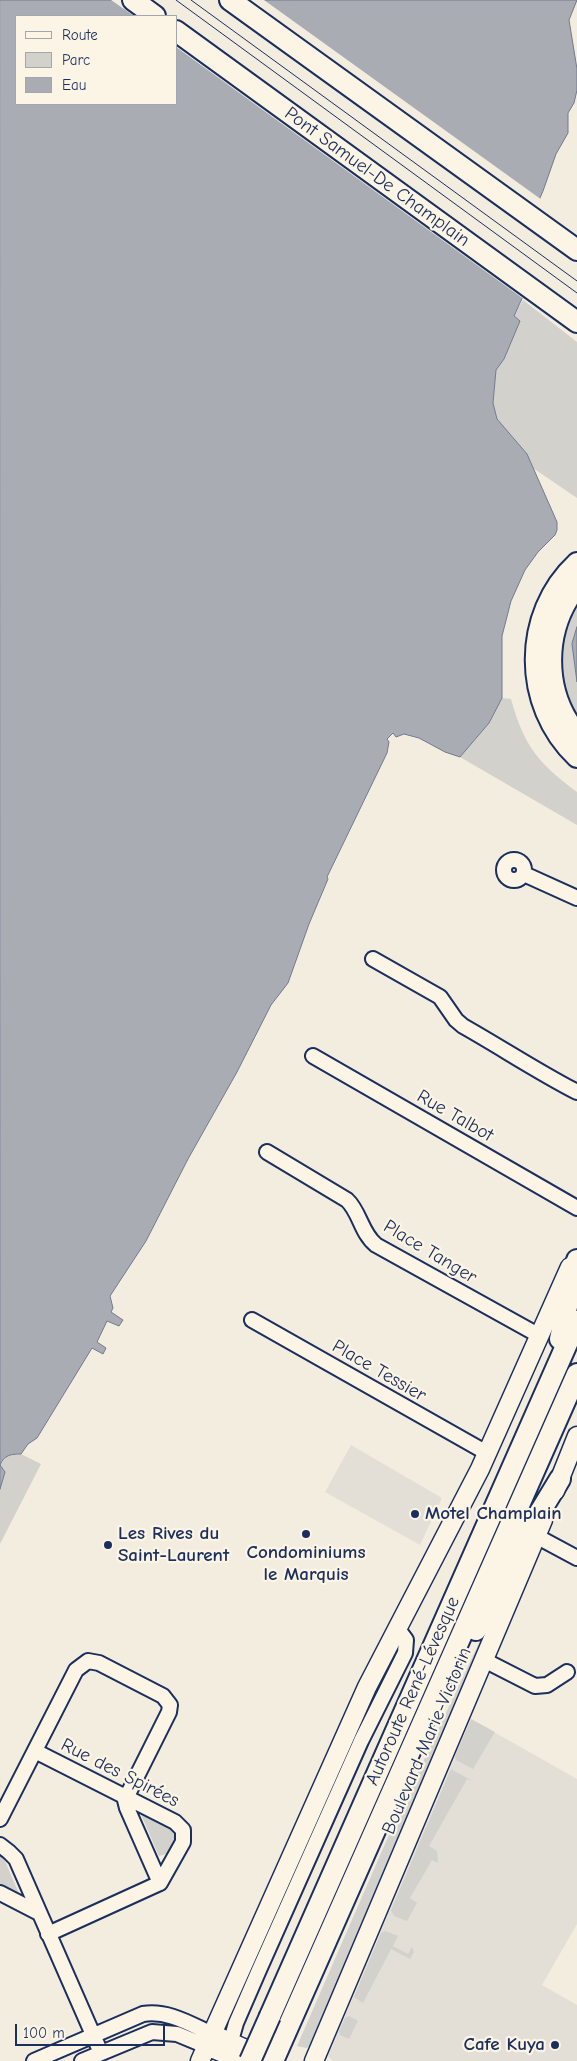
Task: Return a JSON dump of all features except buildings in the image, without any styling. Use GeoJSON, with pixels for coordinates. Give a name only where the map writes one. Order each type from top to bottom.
{"type":"FeatureCollection","features":[{"type":"Feature","properties":{"kind":"highway"},"geometry":{"type":"LineString","coordinates":[[133,0],[154,15]]}},
{"type":"Feature","properties":{"kind":"highway"},"geometry":{"type":"LineString","coordinates":[[230,0],[577,250]]}},
{"type":"Feature","properties":{"kind":"highway","name":"Pont Samuel-De Champlain"},"geometry":{"type":"LineString","coordinates":[[178,32],[577,322]]}},
{"type":"Feature","properties":{"kind":"highway"},"geometry":{"type":"LineString","coordinates":[[577,563],[562,579],[545,610],[538,634],[535,657],[538,686],[546,714],[558,736],[577,757]]}},
{"type":"Feature","properties":{"kind":"highway"},"geometry":{"type":"LineString","coordinates":[[577,586],[566,602],[556,626],[551,660],[552,680],[558,700],[566,719],[577,734]]}},
{"type":"Feature","properties":{"kind":"highway"},"geometry":{"type":"LineString","coordinates":[[550,1380],[577,1260]]}},
{"type":"Feature","properties":{"kind":"highway","name":"Autoroute René-Lévesque"},"geometry":{"type":"LineString","coordinates":[[250,2061],[577,1321]]}},
{"type":"Feature","properties":{"kind":"highway","name":"Autoroute René-Lévesque"},"geometry":{"type":"LineString","coordinates":[[273,2061],[577,1374]]}},
{"type":"Feature","properties":{"kind":"highway"},"geometry":{"type":"LineString","coordinates":[[422,1723],[497,1594],[520,1545],[560,1479]]}},
{"type":"Feature","properties":{"kind":"main road"},"geometry":{"type":"LineString","coordinates":[[273,2061],[229,2048],[206,2047],[367,1687],[487,1453],[577,1250]]}},
{"type":"Feature","properties":{"kind":"main road","name":"Boulevard Marie-Victorin"},"geometry":{"type":"LineString","coordinates":[[314,2061],[577,1436]]}},
{"type":"Feature","properties":{"kind":"main road"},"geometry":{"type":"LineString","coordinates":[[229,2048],[243,2061]]}},
{"type":"Feature","properties":{"kind":"street"},"geometry":{"type":"LineString","coordinates":[[524,874],[577,898]]}},
{"type":"Feature","properties":{"kind":"street"},"geometry":{"type":"LineString","coordinates":[[373,959],[440,997],[456,1020],[463,1026],[515,1055],[523,1063],[577,1092]]}},
{"type":"Feature","properties":{"kind":"street","name":"Rue Talbot"},"geometry":{"type":"LineString","coordinates":[[313,1056],[577,1208]]}},
{"type":"Feature","properties":{"kind":"street","name":"Place Tanger"},"geometry":{"type":"LineString","coordinates":[[267,1152],[347,1200],[353,1206],[368,1238],[376,1245],[540,1336]]}},
{"type":"Feature","properties":{"kind":"street","name":"Place Tessier"},"geometry":{"type":"LineString","coordinates":[[252,1320],[487,1453]]}},
{"type":"Feature","properties":{"kind":"street"},"geometry":{"type":"LineString","coordinates":[[536,1536],[577,1558]]}},
{"type":"Feature","properties":{"kind":"street"},"geometry":{"type":"LineString","coordinates":[[229,2048],[236,2023],[255,1979],[361,1741],[406,1650],[406,1640],[397,1628]]}},
{"type":"Feature","properties":{"kind":"street"},"geometry":{"type":"LineString","coordinates":[[484,1660],[535,1686],[547,1685],[567,1672]]}},
{"type":"Feature","properties":{"kind":"street"},"geometry":{"type":"LineString","coordinates":[[0,1819],[76,1670],[82,1664],[92,1661],[99,1663],[163,1696],[170,1705],[169,1712],[126,1797],[127,1808],[160,1883],[48,1934]]}},
{"type":"Feature","properties":{"kind":"street","name":"Rue des Spirées"},"geometry":{"type":"LineString","coordinates":[[35,1751],[175,1822],[182,1830],[183,1842],[160,1883]]}},
{"type":"Feature","properties":{"kind":"street"},"geometry":{"type":"LineString","coordinates":[[0,1845],[14,1856],[101,2053]]}},
{"type":"Feature","properties":{"kind":"street"},"geometry":{"type":"LineString","coordinates":[[0,1893],[39,1913]]}},
{"type":"Feature","properties":{"kind":"street"},"geometry":{"type":"LineString","coordinates":[[34,2061],[134,2016],[153,2013],[171,2016],[206,2047]]}},
{"type":"Feature","properties":{"kind":"street"},"geometry":{"type":"LineString","coordinates":[[82,2061],[139,2036],[158,2032],[183,2035],[206,2047]]}},
{"type":"Feature","properties":{"kind":"shaded area"},"geometry":{"type":"Polygon","coordinates":[[[351,1445],[442,1498],[420,1545],[325,1492],[351,1445]]]}},
{"type":"Feature","properties":{"kind":"shaded area"},"geometry":{"type":"Polygon","coordinates":[[[471,1719],[577,1779],[577,1924],[542,1985],[577,2005],[577,2061],[333,2061],[328,2056],[471,1719]]]}},
{"type":"Feature","properties":{"kind":"green space"},"geometry":{"type":"Polygon","coordinates":[[[523,300],[577,342],[577,498],[533,468],[527,454],[497,419],[493,403],[496,370],[504,359],[520,321],[514,316],[523,300]]]}},
{"type":"Feature","properties":{"kind":"green space"},"geometry":{"type":"Polygon","coordinates":[[[577,598],[577,719],[566,696],[559,668],[558,649],[570,607],[577,598]]]}},
{"type":"Feature","properties":{"kind":"green space"},"geometry":{"type":"Polygon","coordinates":[[[502,698],[511,699],[521,729],[534,752],[552,772],[577,792],[577,825],[460,757],[489,723],[502,698]]]}},
{"type":"Feature","properties":{"kind":"green space"},"geometry":{"type":"Polygon","coordinates":[[[21,1454],[41,1464],[0,1544],[0,1489],[5,1472],[0,1465],[6,1456],[21,1454]]]}},
{"type":"Feature","properties":{"kind":"green space"},"geometry":{"type":"Polygon","coordinates":[[[486,1628],[490,1630],[314,2045],[306,2048],[297,2046],[395,1821],[486,1628]]]}},
{"type":"Feature","properties":{"kind":"green space"},"geometry":{"type":"Polygon","coordinates":[[[471,1719],[495,1732],[473,1769],[456,1760],[455,1756],[471,1719]]]}},
{"type":"Feature","properties":{"kind":"green space"},"geometry":{"type":"Polygon","coordinates":[[[451,1769],[474,1782],[467,1779],[429,1846],[437,1851],[438,1863],[432,1860],[410,1898],[417,1903],[407,1921],[394,1916],[391,1910],[451,1769]]]}},
{"type":"Feature","properties":{"kind":"green space"},"geometry":{"type":"Polygon","coordinates":[[[139,1810],[174,1829],[177,1838],[170,1853],[159,1856],[139,1810]]]}},
{"type":"Feature","properties":{"kind":"green space"},"geometry":{"type":"Polygon","coordinates":[[[0,1854],[2,1854],[20,1896],[0,1887],[0,1854]]]}},
{"type":"Feature","properties":{"kind":"green space"},"geometry":{"type":"Polygon","coordinates":[[[385,1931],[398,1936],[393,1946],[408,1954],[412,1947],[414,1952],[410,1959],[391,1949],[363,2003],[354,1997],[381,1933],[385,1931]]]}},
{"type":"Feature","properties":{"kind":"green space"},"geometry":{"type":"Polygon","coordinates":[[[349,2016],[358,2021],[349,2039],[340,2035],[339,2031],[345,2018],[349,2016]]]}},
{"type":"Feature","properties":{"kind":"water"},"geometry":{"type":"Polygon","coordinates":[[[0,0],[577,0],[569,20],[577,69],[577,90],[574,103],[568,113],[568,133],[556,154],[532,216],[535,270],[514,316],[520,321],[504,359],[496,370],[493,403],[497,419],[527,454],[557,522],[555,535],[538,552],[525,570],[511,601],[502,636],[502,698],[489,723],[460,757],[445,752],[419,738],[404,734],[396,737],[393,733],[387,739],[389,742],[387,753],[327,877],[328,879],[309,924],[288,983],[271,1005],[146,1241],[110,1296],[113,1308],[111,1312],[123,1320],[119,1326],[107,1321],[97,1342],[106,1348],[103,1354],[92,1348],[37,1438],[28,1444],[21,1454],[14,1454],[4,1459],[0,1465],[0,0]]]}},
{"type":"Feature","properties":{"kind":"water"},"geometry":{"type":"Polygon","coordinates":[[[577,627],[577,682],[572,644],[577,627]]]}},
{"type":"Feature","properties":{"kind":"water"},"geometry":{"type":"Polygon","coordinates":[[[0,1465],[5,1472],[0,1489],[0,1465]]]}},
{"type":"Feature","properties":{"kind":"pier"},"geometry":{"type":"Polygon","coordinates":[[[111,0],[264,0],[542,200],[535,216],[538,271],[525,300],[178,48],[178,15],[133,15],[111,0]]]}},
{"type":"Feature","properties":{"kind":"tram line"},"geometry":{"type":"LineString","coordinates":[[176,0],[577,293]]}},
{"type":"Feature","properties":{"kind":"tram line"},"geometry":{"type":"LineString","coordinates":[[191,0],[577,281]]}},
{"type":"Feature","properties":{"kind":"place","name":"Motel Champlain"},"geometry":{"type":"Point","coordinates":[415,1514]}},
{"type":"Feature","properties":{"kind":"place","name":"Condominiums le Marquis"},"geometry":{"type":"Point","coordinates":[306,1534]}},
{"type":"Feature","properties":{"kind":"place","name":"Les Rives du Saint-Laurent"},"geometry":{"type":"Point","coordinates":[108,1545]}},
{"type":"Feature","properties":{"kind":"place","name":"Cafe Kuya"},"geometry":{"type":"Point","coordinates":[555,2045]}}]}
